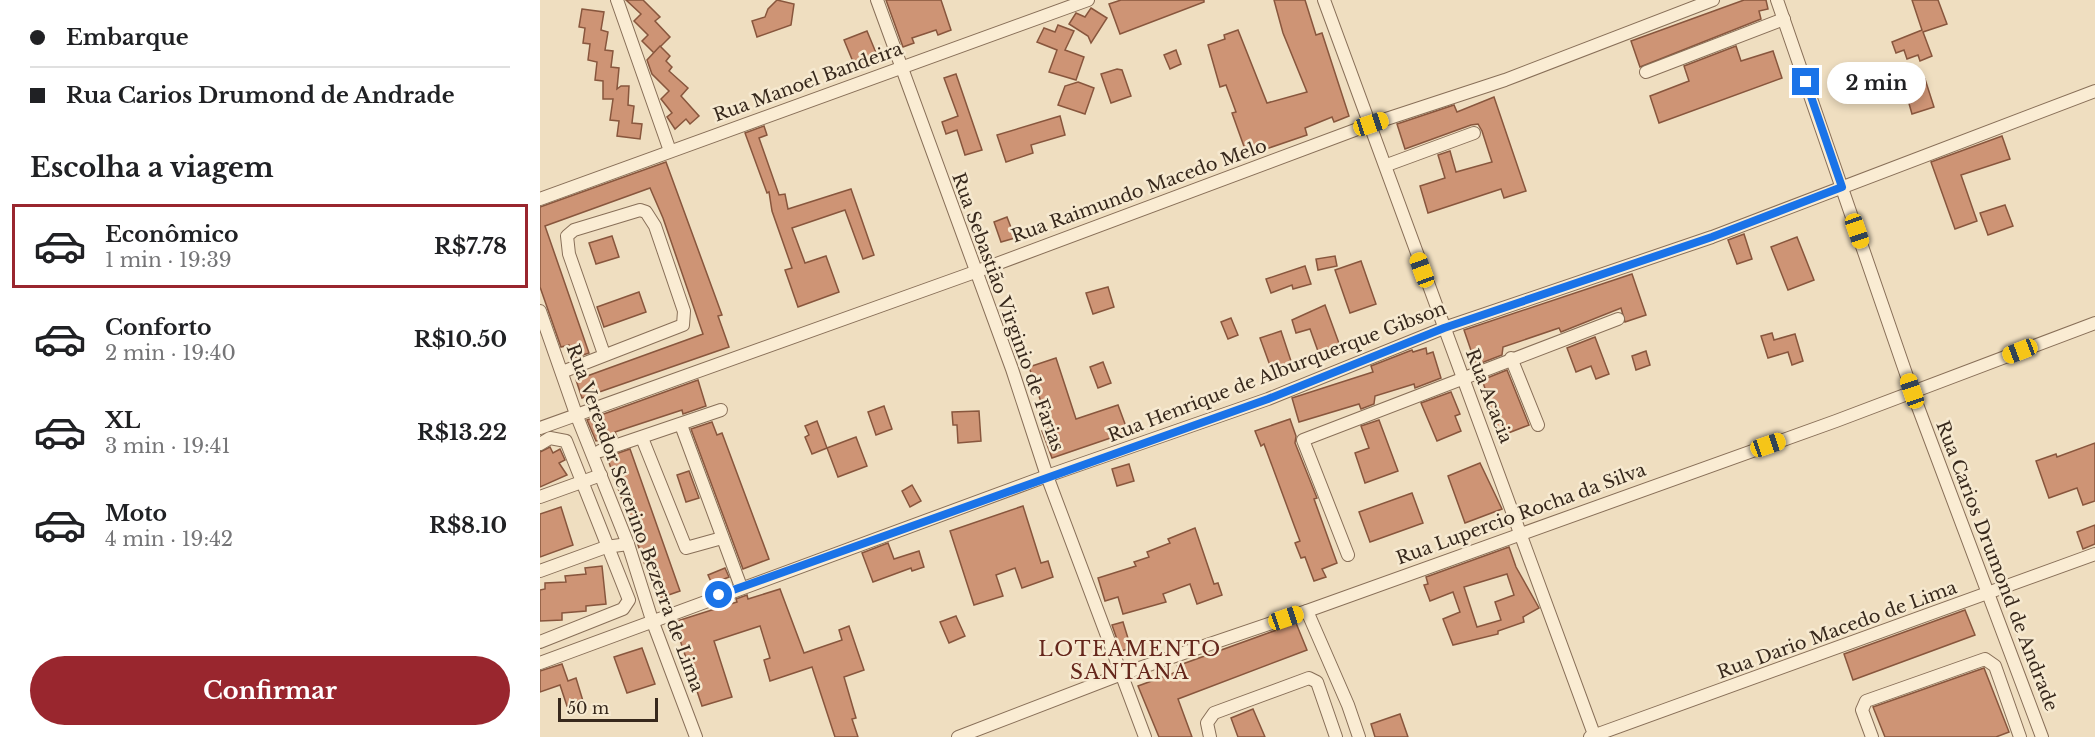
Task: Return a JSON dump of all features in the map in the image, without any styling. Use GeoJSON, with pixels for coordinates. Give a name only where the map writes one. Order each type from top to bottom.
{"type":"FeatureCollection","features":[{"type":"Feature","properties":{"kind":"street"},"geometry":{"type":"LineString","coordinates":[[617,0],[670,151]]}},
{"type":"Feature","properties":{"kind":"street","name":"Rua Sebastião Virginio de Farias"},"geometry":{"type":"LineString","coordinates":[[877,0],[1047,476],[1145,737]]}},
{"type":"Feature","properties":{"kind":"street","name":"Rua Manoel Bandeira"},"geometry":{"type":"LineString","coordinates":[[540,199],[1088,0]]}},
{"type":"Feature","properties":{"kind":"street","name":"Rua Acacia"},"geometry":{"type":"LineString","coordinates":[[1324,0],[1387,165],[1401,212],[1464,377],[1593,736]]}},
{"type":"Feature","properties":{"kind":"street","name":"Rua Raimundo Macedo Melo"},"geometry":{"type":"LineString","coordinates":[[540,428],[975,272],[1371,124],[1505,80],[1713,0]]}},
{"type":"Feature","properties":{"kind":"street","name":"Rua Carios Drumond de Andrade"},"geometry":{"type":"LineString","coordinates":[[1777,0],[1912,391],[2042,737]]}},
{"type":"Feature","properties":{"kind":"street"},"geometry":{"type":"LineString","coordinates":[[1646,72],[1784,19]]}},
{"type":"Feature","properties":{"kind":"street","name":"Rua Henrique de Alburquerque Gibson"},"geometry":{"type":"LineString","coordinates":[[540,663],[1047,476],[1268,399],[1444,328],[1712,237],[2095,91]]}},
{"type":"Feature","properties":{"kind":"street"},"geometry":{"type":"LineString","coordinates":[[1387,165],[1474,133]]}},
{"type":"Feature","properties":{"kind":"street"},"geometry":{"type":"LineString","coordinates":[[562,372],[604,354],[675,329],[685,322],[684,311],[655,226],[646,212],[640,210],[574,230],[567,236],[569,254],[604,354]]}},
{"type":"Feature","properties":{"kind":"street","name":"Rua Vereador Severino Bezerra de Lima"},"geometry":{"type":"LineString","coordinates":[[540,310],[576,414],[628,544],[652,620],[696,737]]}},
{"type":"Feature","properties":{"kind":"street"},"geometry":{"type":"LineString","coordinates":[[1348,555],[1303,440],[1511,358],[1618,319]]}},
{"type":"Feature","properties":{"kind":"street","name":"Rua Lupercio Rocha da Silva"},"geometry":{"type":"LineString","coordinates":[[958,737],[1122,674],[1307,611],[1836,421],[2095,323]]}},
{"type":"Feature","properties":{"kind":"street"},"geometry":{"type":"LineString","coordinates":[[1511,358],[1538,425]]}},
{"type":"Feature","properties":{"kind":"street"},"geometry":{"type":"LineString","coordinates":[[600,451],[720,410]]}},
{"type":"Feature","properties":{"kind":"street"},"geometry":{"type":"LineString","coordinates":[[681,425],[741,587]]}},
{"type":"Feature","properties":{"kind":"street"},"geometry":{"type":"LineString","coordinates":[[540,444],[550,438],[566,441],[606,547],[629,600],[626,607],[540,642]]}},
{"type":"Feature","properties":{"kind":"street"},"geometry":{"type":"LineString","coordinates":[[642,438],[686,548],[722,538]]}},
{"type":"Feature","properties":{"kind":"street"},"geometry":{"type":"LineString","coordinates":[[540,497],[601,475]]}},
{"type":"Feature","properties":{"kind":"street"},"geometry":{"type":"LineString","coordinates":[[540,571],[606,547],[628,544]]}},
{"type":"Feature","properties":{"kind":"street","name":"Rua Dario Macedo de Lima"},"geometry":{"type":"LineString","coordinates":[[1593,736],[2095,554]]}},
{"type":"Feature","properties":{"kind":"street"},"geometry":{"type":"LineString","coordinates":[[1307,611],[1348,705],[1359,737]]}},
{"type":"Feature","properties":{"kind":"street"},"geometry":{"type":"LineString","coordinates":[[1872,737],[1862,710],[1866,701],[1985,660],[1995,666],[2020,737]]}},
{"type":"Feature","properties":{"kind":"street"},"geometry":{"type":"LineString","coordinates":[[1210,737],[1207,723],[1214,713],[1304,679],[1317,682],[1336,737]]}},
{"type":"Feature","properties":{"kind":"street"},"geometry":{"type":"LineString","coordinates":[[2008,705],[2027,697]]}},
{"type":"Feature","properties":{"kind":"street"},"geometry":{"type":"LineString","coordinates":[[1329,716],[1348,705]]}},
{"type":"Feature","properties":{"kind":"building"},"geometry":{"type":"Polygon","coordinates":[[[626,0],[643,0],[660,17],[655,21],[670,37],[654,53],[642,41],[648,35],[634,21],[641,14],[626,0]]]}},
{"type":"Feature","properties":{"kind":"building"},"geometry":{"type":"Polygon","coordinates":[[[777,0],[794,4],[791,25],[757,37],[752,21],[765,17],[768,9],[777,0]]]}},
{"type":"Feature","properties":{"kind":"building"},"geometry":{"type":"Polygon","coordinates":[[[886,0],[941,0],[951,30],[938,35],[936,30],[912,38],[914,43],[903,47],[886,0]]]}},
{"type":"Feature","properties":{"kind":"building"},"geometry":{"type":"Polygon","coordinates":[[[1121,0],[1204,0],[1204,2],[1120,34],[1109,4],[1121,0]]]}},
{"type":"Feature","properties":{"kind":"building"},"geometry":{"type":"Polygon","coordinates":[[[1274,0],[1305,0],[1316,35],[1322,33],[1349,116],[1334,122],[1332,117],[1305,128],[1307,135],[1266,149],[1264,145],[1246,152],[1232,113],[1236,112],[1226,85],[1220,87],[1208,45],[1225,39],[1224,35],[1238,30],[1267,103],[1307,92],[1283,33],[1274,0]]]}},
{"type":"Feature","properties":{"kind":"building"},"geometry":{"type":"Polygon","coordinates":[[[1744,0],[1766,0],[1768,9],[1759,11],[1761,19],[1640,67],[1631,41],[1744,0]]]}},
{"type":"Feature","properties":{"kind":"building"},"geometry":{"type":"Polygon","coordinates":[[[1912,0],[1938,0],[1947,24],[1923,32],[1932,56],[1920,61],[1918,55],[1907,59],[1904,50],[1896,53],[1892,42],[1922,30],[1912,0]]]}},
{"type":"Feature","properties":{"kind":"building"},"geometry":{"type":"Polygon","coordinates":[[[1091,8],[1107,18],[1091,43],[1088,36],[1069,24],[1076,13],[1085,17],[1091,8]]]}},
{"type":"Feature","properties":{"kind":"building"},"geometry":{"type":"Polygon","coordinates":[[[582,9],[604,12],[601,30],[608,32],[605,50],[613,51],[611,67],[619,68],[617,89],[621,86],[629,86],[628,105],[634,106],[632,123],[642,124],[640,139],[617,136],[619,121],[610,120],[613,99],[603,99],[603,81],[595,80],[597,62],[588,60],[590,44],[583,43],[585,28],[579,27],[582,9]]]}},
{"type":"Feature","properties":{"kind":"building"},"geometry":{"type":"Polygon","coordinates":[[[1058,25],[1074,31],[1065,50],[1084,57],[1076,80],[1049,72],[1057,50],[1037,42],[1044,28],[1055,32],[1058,25]]]}},
{"type":"Feature","properties":{"kind":"building"},"geometry":{"type":"Polygon","coordinates":[[[867,31],[879,60],[856,69],[844,40],[867,31]]]}},
{"type":"Feature","properties":{"kind":"building"},"geometry":{"type":"Polygon","coordinates":[[[660,46],[670,56],[666,61],[672,67],[669,71],[688,88],[681,96],[699,116],[690,124],[686,119],[675,129],[667,117],[672,113],[661,99],[669,91],[652,74],[647,60],[660,46]]]}},
{"type":"Feature","properties":{"kind":"building"},"geometry":{"type":"Polygon","coordinates":[[[1736,46],[1741,61],[1773,51],[1782,78],[1659,123],[1650,96],[1689,81],[1684,66],[1736,46]]]}},
{"type":"Feature","properties":{"kind":"building"},"geometry":{"type":"Polygon","coordinates":[[[1176,50],[1181,64],[1170,69],[1164,55],[1176,50]]]}},
{"type":"Feature","properties":{"kind":"building"},"geometry":{"type":"Polygon","coordinates":[[[1117,69],[1122,70],[1131,96],[1111,103],[1101,74],[1117,69]]]}},
{"type":"Feature","properties":{"kind":"building"},"geometry":{"type":"Polygon","coordinates":[[[956,74],[982,150],[965,155],[957,130],[946,134],[942,122],[958,116],[944,78],[956,74]]]}},
{"type":"Feature","properties":{"kind":"building"},"geometry":{"type":"Polygon","coordinates":[[[1925,79],[1934,107],[1912,114],[1904,86],[1925,79]]]}},
{"type":"Feature","properties":{"kind":"building"},"geometry":{"type":"Polygon","coordinates":[[[1078,82],[1094,88],[1085,114],[1058,105],[1065,86],[1078,82]]]}},
{"type":"Feature","properties":{"kind":"building"},"geometry":{"type":"Polygon","coordinates":[[[1494,97],[1526,191],[1504,198],[1501,189],[1428,213],[1420,186],[1445,178],[1438,155],[1450,151],[1456,172],[1492,162],[1482,131],[1478,124],[1471,125],[1405,149],[1397,124],[1454,105],[1457,112],[1494,97]]]}},
{"type":"Feature","properties":{"kind":"building"},"geometry":{"type":"Polygon","coordinates":[[[1060,116],[1065,135],[1031,145],[1033,153],[1006,162],[997,135],[1060,116]]]}},
{"type":"Feature","properties":{"kind":"building"},"geometry":{"type":"Polygon","coordinates":[[[764,126],[767,135],[759,138],[779,195],[785,194],[788,209],[851,189],[874,255],[863,259],[845,210],[792,228],[805,263],[826,256],[839,292],[798,307],[785,270],[792,268],[772,211],[769,192],[767,193],[745,133],[764,126]]]}},
{"type":"Feature","properties":{"kind":"building"},"geometry":{"type":"Polygon","coordinates":[[[2002,136],[2010,159],[1961,175],[1977,221],[1955,229],[1931,162],[2002,136]]]}},
{"type":"Feature","properties":{"kind":"building"},"geometry":{"type":"Polygon","coordinates":[[[666,162],[722,315],[718,316],[729,347],[582,398],[576,380],[703,334],[663,218],[650,188],[545,226],[589,353],[574,358],[569,345],[561,347],[540,287],[540,207],[666,162]]]}},
{"type":"Feature","properties":{"kind":"building"},"geometry":{"type":"Polygon","coordinates":[[[2005,205],[2013,226],[1988,235],[1980,213],[2005,205]]]}},
{"type":"Feature","properties":{"kind":"building"},"geometry":{"type":"Polygon","coordinates":[[[1007,217],[1015,238],[1001,242],[994,222],[1007,217]]]}},
{"type":"Feature","properties":{"kind":"building"},"geometry":{"type":"Polygon","coordinates":[[[1744,234],[1752,259],[1737,264],[1728,240],[1744,234]]]}},
{"type":"Feature","properties":{"kind":"building"},"geometry":{"type":"Polygon","coordinates":[[[612,236],[619,257],[596,264],[589,243],[612,236]]]}},
{"type":"Feature","properties":{"kind":"building"},"geometry":{"type":"Polygon","coordinates":[[[1797,237],[1814,280],[1788,290],[1771,247],[1797,237]]]}},
{"type":"Feature","properties":{"kind":"building"},"geometry":{"type":"Polygon","coordinates":[[[1335,256],[1337,266],[1318,270],[1316,259],[1335,256]]]}},
{"type":"Feature","properties":{"kind":"building"},"geometry":{"type":"Polygon","coordinates":[[[1361,261],[1376,304],[1350,313],[1335,270],[1361,261]]]}},
{"type":"Feature","properties":{"kind":"building"},"geometry":{"type":"Polygon","coordinates":[[[1305,266],[1311,284],[1293,289],[1292,285],[1271,293],[1266,279],[1305,266]]]}},
{"type":"Feature","properties":{"kind":"building"},"geometry":{"type":"Polygon","coordinates":[[[1632,274],[1646,315],[1625,322],[1621,308],[1561,332],[1559,328],[1503,347],[1502,355],[1476,365],[1464,330],[1632,274]]]}},
{"type":"Feature","properties":{"kind":"building"},"geometry":{"type":"Polygon","coordinates":[[[1108,287],[1114,307],[1093,314],[1086,293],[1108,287]]]}},
{"type":"Feature","properties":{"kind":"building"},"geometry":{"type":"Polygon","coordinates":[[[639,292],[646,312],[604,327],[597,307],[639,292]]]}},
{"type":"Feature","properties":{"kind":"building"},"geometry":{"type":"Polygon","coordinates":[[[1325,305],[1340,346],[1319,354],[1310,329],[1296,333],[1292,320],[1325,305]]]}},
{"type":"Feature","properties":{"kind":"building"},"geometry":{"type":"Polygon","coordinates":[[[1231,318],[1238,335],[1228,339],[1221,322],[1231,318]]]}},
{"type":"Feature","properties":{"kind":"building"},"geometry":{"type":"Polygon","coordinates":[[[1281,331],[1292,364],[1272,371],[1260,338],[1281,331]]]}},
{"type":"Feature","properties":{"kind":"building"},"geometry":{"type":"Polygon","coordinates":[[[1772,333],[1774,340],[1795,334],[1803,361],[1792,365],[1788,352],[1768,358],[1761,336],[1772,333]]]}},
{"type":"Feature","properties":{"kind":"building"},"geometry":{"type":"Polygon","coordinates":[[[1595,337],[1609,374],[1596,379],[1591,366],[1576,372],[1567,348],[1595,337]]]}},
{"type":"Feature","properties":{"kind":"building"},"geometry":{"type":"Polygon","coordinates":[[[1426,348],[1427,354],[1433,352],[1441,378],[1415,388],[1414,384],[1375,396],[1374,404],[1361,409],[1359,404],[1299,422],[1292,398],[1373,372],[1371,366],[1412,350],[1413,352],[1426,348]]]}},
{"type":"Feature","properties":{"kind":"building"},"geometry":{"type":"Polygon","coordinates":[[[1646,351],[1650,365],[1636,370],[1632,356],[1646,351]]]}},
{"type":"Feature","properties":{"kind":"building"},"geometry":{"type":"Polygon","coordinates":[[[1056,358],[1076,419],[1118,405],[1128,432],[1052,458],[1042,431],[1050,428],[1029,367],[1056,358]]]}},
{"type":"Feature","properties":{"kind":"building"},"geometry":{"type":"Polygon","coordinates":[[[1103,362],[1111,383],[1098,388],[1090,367],[1103,362]]]}},
{"type":"Feature","properties":{"kind":"building"},"geometry":{"type":"Polygon","coordinates":[[[1507,370],[1529,425],[1498,437],[1486,407],[1491,405],[1482,380],[1507,370]]]}},
{"type":"Feature","properties":{"kind":"building"},"geometry":{"type":"Polygon","coordinates":[[[698,380],[706,406],[683,414],[682,410],[615,432],[617,437],[596,441],[587,420],[698,380]]]}},
{"type":"Feature","properties":{"kind":"building"},"geometry":{"type":"Polygon","coordinates":[[[1451,392],[1460,414],[1455,416],[1461,431],[1437,441],[1421,403],[1451,392]]]}},
{"type":"Feature","properties":{"kind":"building"},"geometry":{"type":"Polygon","coordinates":[[[884,406],[892,429],[876,435],[868,412],[884,406]]]}},
{"type":"Feature","properties":{"kind":"building"},"geometry":{"type":"Polygon","coordinates":[[[979,411],[981,441],[958,443],[957,425],[953,425],[952,412],[979,411]]]}},
{"type":"Feature","properties":{"kind":"building"},"geometry":{"type":"Polygon","coordinates":[[[1290,419],[1296,436],[1295,443],[1317,498],[1314,499],[1337,563],[1322,569],[1326,577],[1314,581],[1305,557],[1301,558],[1295,543],[1300,541],[1264,444],[1261,446],[1255,431],[1290,419]]]}},
{"type":"Feature","properties":{"kind":"building"},"geometry":{"type":"Polygon","coordinates":[[[1379,420],[1398,471],[1365,483],[1355,453],[1369,448],[1361,426],[1379,420]]]}},
{"type":"Feature","properties":{"kind":"building"},"geometry":{"type":"Polygon","coordinates":[[[817,421],[827,448],[812,454],[805,437],[809,435],[805,426],[817,421]]]}},
{"type":"Feature","properties":{"kind":"building"},"geometry":{"type":"Polygon","coordinates":[[[712,422],[717,435],[722,433],[769,559],[743,569],[691,429],[712,422]]]}},
{"type":"Feature","properties":{"kind":"building"},"geometry":{"type":"Polygon","coordinates":[[[856,437],[867,466],[838,477],[827,448],[856,437]]]}},
{"type":"Feature","properties":{"kind":"building"},"geometry":{"type":"Polygon","coordinates":[[[2095,443],[2095,501],[2083,505],[2077,488],[2049,498],[2036,461],[2056,454],[2057,457],[2095,443]]]}},
{"type":"Feature","properties":{"kind":"building"},"geometry":{"type":"Polygon","coordinates":[[[550,447],[553,453],[560,449],[565,460],[559,463],[567,475],[540,487],[540,452],[550,447]]]}},
{"type":"Feature","properties":{"kind":"building"},"geometry":{"type":"Polygon","coordinates":[[[630,449],[680,591],[657,599],[607,457],[630,449]]]}},
{"type":"Feature","properties":{"kind":"building"},"geometry":{"type":"Polygon","coordinates":[[[1480,463],[1502,509],[1465,523],[1448,476],[1480,463]]]}},
{"type":"Feature","properties":{"kind":"building"},"geometry":{"type":"Polygon","coordinates":[[[1129,464],[1134,481],[1117,486],[1112,469],[1129,464]]]}},
{"type":"Feature","properties":{"kind":"building"},"geometry":{"type":"Polygon","coordinates":[[[689,471],[699,498],[686,502],[677,475],[689,471]]]}},
{"type":"Feature","properties":{"kind":"building"},"geometry":{"type":"Polygon","coordinates":[[[912,485],[921,501],[910,507],[902,491],[912,485]]]}},
{"type":"Feature","properties":{"kind":"building"},"geometry":{"type":"Polygon","coordinates":[[[1412,493],[1423,523],[1370,542],[1359,512],[1412,493]]]}},
{"type":"Feature","properties":{"kind":"building"},"geometry":{"type":"Polygon","coordinates":[[[1023,506],[1041,563],[1048,561],[1053,577],[1022,588],[1015,568],[996,575],[1003,596],[974,605],[950,531],[1023,506]]]}},
{"type":"Feature","properties":{"kind":"building"},"geometry":{"type":"Polygon","coordinates":[[[561,507],[573,545],[540,557],[540,514],[561,507]]]}},
{"type":"Feature","properties":{"kind":"building"},"geometry":{"type":"Polygon","coordinates":[[[2095,525],[2095,544],[2083,549],[2077,532],[2095,525]]]}},
{"type":"Feature","properties":{"kind":"building"},"geometry":{"type":"Polygon","coordinates":[[[1195,528],[1214,584],[1218,583],[1222,595],[1197,604],[1190,584],[1163,594],[1166,602],[1123,614],[1118,597],[1105,601],[1098,578],[1136,566],[1134,562],[1149,557],[1147,552],[1170,543],[1168,539],[1195,528]]]}},
{"type":"Feature","properties":{"kind":"building"},"geometry":{"type":"Polygon","coordinates":[[[888,543],[894,559],[919,551],[924,567],[912,571],[911,568],[873,582],[862,553],[888,543]]]}},
{"type":"Feature","properties":{"kind":"building"},"geometry":{"type":"Polygon","coordinates":[[[1509,547],[1516,567],[1539,608],[1523,617],[1524,622],[1498,631],[1498,634],[1453,645],[1443,619],[1460,612],[1453,592],[1430,601],[1424,585],[1428,584],[1426,577],[1509,547]],[[1507,574],[1464,587],[1477,627],[1501,620],[1495,602],[1514,595],[1507,574]]]}},
{"type":"Feature","properties":{"kind":"building"},"geometry":{"type":"Polygon","coordinates":[[[602,566],[606,604],[586,606],[586,611],[562,613],[562,620],[540,621],[540,590],[545,589],[545,583],[566,582],[565,576],[586,574],[585,568],[602,566]]]}},
{"type":"Feature","properties":{"kind":"building"},"geometry":{"type":"Polygon","coordinates":[[[725,568],[729,577],[712,584],[708,575],[725,568]]]}},
{"type":"Feature","properties":{"kind":"building"},"geometry":{"type":"Polygon","coordinates":[[[780,589],[804,653],[842,640],[839,630],[849,626],[864,670],[844,677],[856,718],[852,719],[858,737],[835,737],[812,667],[770,681],[764,660],[770,658],[760,626],[714,641],[732,697],[702,706],[674,622],[737,602],[736,599],[747,595],[748,599],[780,589]]]}},
{"type":"Feature","properties":{"kind":"building"},"geometry":{"type":"Polygon","coordinates":[[[1965,610],[1975,635],[1853,680],[1844,654],[1965,610]]]}},
{"type":"Feature","properties":{"kind":"building"},"geometry":{"type":"Polygon","coordinates":[[[956,616],[965,636],[949,643],[940,622],[956,616]]]}},
{"type":"Feature","properties":{"kind":"building"},"geometry":{"type":"Polygon","coordinates":[[[1123,622],[1131,648],[1121,651],[1112,625],[1123,622]]]}},
{"type":"Feature","properties":{"kind":"building"},"geometry":{"type":"Polygon","coordinates":[[[1296,623],[1307,650],[1178,699],[1192,737],[1159,737],[1138,686],[1179,671],[1177,666],[1296,623]]]}},
{"type":"Feature","properties":{"kind":"building"},"geometry":{"type":"Polygon","coordinates":[[[642,648],[655,684],[627,693],[614,657],[642,648]]]}},
{"type":"Feature","properties":{"kind":"building"},"geometry":{"type":"Polygon","coordinates":[[[562,664],[568,681],[576,678],[583,701],[567,706],[560,685],[540,692],[540,671],[562,664]]]}},
{"type":"Feature","properties":{"kind":"building"},"geometry":{"type":"Polygon","coordinates":[[[1984,668],[2009,732],[1996,737],[1885,737],[1873,707],[1984,668]]]}},
{"type":"Feature","properties":{"kind":"building"},"geometry":{"type":"Polygon","coordinates":[[[1253,709],[1265,737],[1238,737],[1231,718],[1253,709]]]}},
{"type":"Feature","properties":{"kind":"building"},"geometry":{"type":"Polygon","coordinates":[[[1400,714],[1408,737],[1375,737],[1371,724],[1400,714]]]}},
{"type":"Feature","properties":{"kind":"district","name":"LOTEAMENTO SANTANA"},"geometry":{"type":"Point","coordinates":[1130,660]}},
{"type":"Feature","properties":{"kind":"route"},"geometry":{"type":"LineString","coordinates":[[719,595],[1268,399],[1444,328],[1712,237],[1842,187],[1806,82]]}}]}
